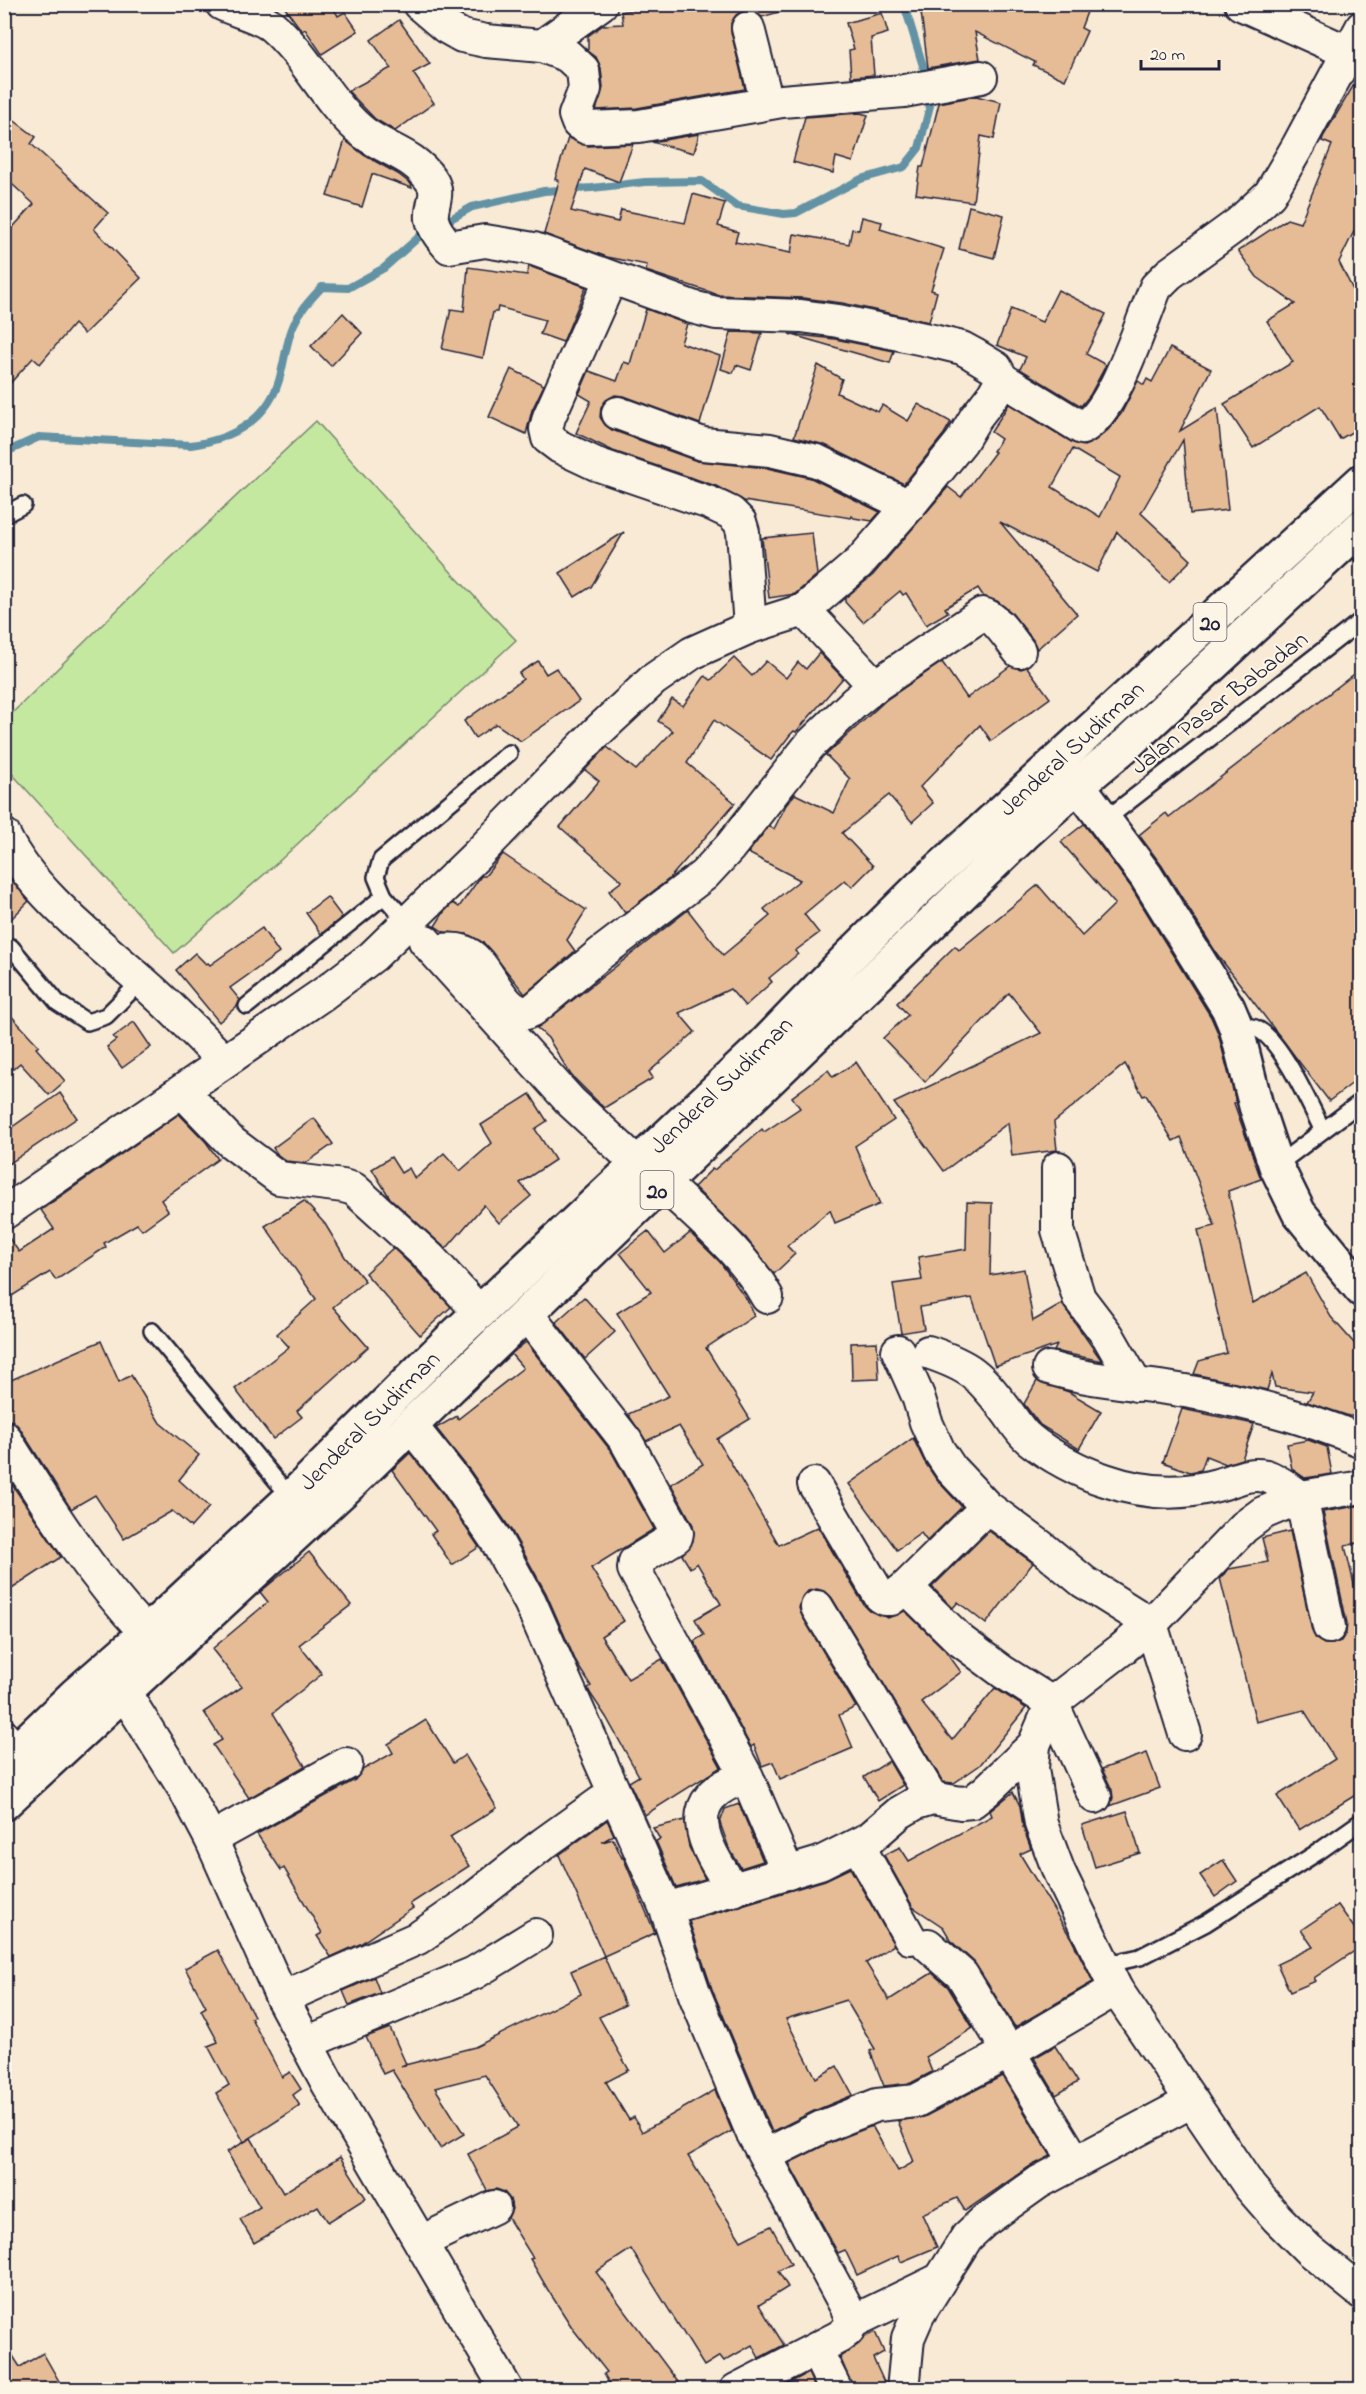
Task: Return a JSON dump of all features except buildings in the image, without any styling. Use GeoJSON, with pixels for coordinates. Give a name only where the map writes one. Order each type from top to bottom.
{"type":"FeatureCollection","features":[{"type":"Feature","properties":{"kind":"main road","name":"Jenderal Sudirman"},"geometry":{"type":"LineString","coordinates":[[4,1803],[238,1589],[527,1314],[761,1048],[920,887],[1362,482]]}},
{"type":"Feature","properties":{"kind":"main road","name":"Jenderal Sudirman"},"geometry":{"type":"LineString","coordinates":[[11,1745],[76,1694],[146,1633],[291,1498],[480,1313],[651,1174],[1078,784],[1126,745],[1358,539]]}},
{"type":"Feature","properties":{"kind":"main road"},"geometry":{"type":"LineString","coordinates":[[1078,784],[1158,895],[1212,982],[1236,1027],[1256,1106],[1276,1166],[1299,1213],[1362,1290]]}},
{"type":"Feature","properties":{"kind":"street"},"geometry":{"type":"LineString","coordinates":[[222,4],[271,25],[325,87],[345,114],[364,133],[412,159],[432,181],[437,193],[435,226],[449,247],[485,242],[534,249],[692,307],[716,313],[801,316],[838,321],[962,348],[996,368],[1002,379],[1082,428],[1089,425],[1102,412],[1113,393],[1156,287],[1168,273],[1239,223],[1270,194],[1356,40],[1241,4]]}},
{"type":"Feature","properties":{"kind":"street"},"geometry":{"type":"LineString","coordinates":[[419,4],[446,27],[462,36],[495,42],[542,46],[568,56],[583,70],[585,89],[575,115],[578,123],[586,128],[639,126],[767,103],[904,91],[981,77]]}},
{"type":"Feature","properties":{"kind":"street"},"geometry":{"type":"LineString","coordinates":[[542,46],[601,4]]}},
{"type":"Feature","properties":{"kind":"street"},"geometry":{"type":"LineString","coordinates":[[748,28],[767,103]]}},
{"type":"Feature","properties":{"kind":"street"},"geometry":{"type":"LineString","coordinates":[[611,278],[549,417],[546,429],[548,438],[560,447],[596,464],[700,499],[731,513],[740,522],[743,532],[750,627]]}},
{"type":"Feature","properties":{"kind":"street"},"geometry":{"type":"LineString","coordinates":[[4,1213],[323,994],[373,956],[478,854],[629,700],[673,665],[692,653],[750,627],[804,610],[859,563],[909,506],[961,442],[1002,379]]}},
{"type":"Feature","properties":{"kind":"street"},"geometry":{"type":"LineString","coordinates":[[618,413],[703,444],[770,450],[817,461],[909,506]]}},
{"type":"Feature","properties":{"kind":"street"},"geometry":{"type":"LineString","coordinates":[[804,610],[875,686]]}},
{"type":"Feature","properties":{"kind":"street"},"geometry":{"type":"LineString","coordinates":[[434,951],[465,952],[478,964],[515,1010],[526,1013],[534,1010],[600,954],[704,875],[730,847],[810,746],[875,686],[982,614],[992,619],[1019,651]]}},
{"type":"Feature","properties":{"kind":"street"},"geometry":{"type":"LineString","coordinates":[[4,835],[28,871],[57,904],[224,1061]]}},
{"type":"Feature","properties":{"kind":"street"},"geometry":{"type":"LineString","coordinates":[[407,922],[571,1102],[651,1174],[741,1261],[758,1280],[767,1297]]}},
{"type":"Feature","properties":{"kind":"street"},"geometry":{"type":"LineString","coordinates":[[182,1091],[231,1142],[279,1178],[354,1189],[430,1258],[480,1313]]}},
{"type":"Feature","properties":{"kind":"street"},"geometry":{"type":"LineString","coordinates":[[1058,1168],[1058,1230],[1079,1298],[1107,1336],[1136,1385]]}},
{"type":"Feature","properties":{"kind":"street"},"geometry":{"type":"LineString","coordinates":[[527,1314],[626,1440],[675,1528],[676,1537],[635,1562],[634,1569],[747,1778],[788,1873]]}},
{"type":"Feature","properties":{"kind":"street"},"geometry":{"type":"LineString","coordinates":[[1185,1734],[1151,1624],[1084,1582],[1040,1546],[987,1508],[951,1470],[939,1451],[913,1351],[960,1363],[986,1384],[1028,1438],[1061,1459],[1103,1480],[1147,1492],[1166,1492],[1218,1485],[1243,1475],[1268,1476],[1301,1497],[1329,1626]]}},
{"type":"Feature","properties":{"kind":"street"},"geometry":{"type":"LineString","coordinates":[[1049,1368],[1078,1377],[1184,1391],[1235,1402],[1308,1422],[1362,1441]]}},
{"type":"Feature","properties":{"kind":"street"},"geometry":{"type":"LineString","coordinates":[[411,1426],[456,1482],[496,1540],[530,1602],[666,1909],[695,1995],[752,2132],[848,2310],[852,2322]]}},
{"type":"Feature","properties":{"kind":"street"},"geometry":{"type":"LineString","coordinates":[[4,1437],[77,1551],[123,1609],[146,1633]]}},
{"type":"Feature","properties":{"kind":"street"},"geometry":{"type":"LineString","coordinates":[[814,1484],[880,1596],[885,1599],[891,1599],[906,1587],[987,1508]]}},
{"type":"Feature","properties":{"kind":"street"},"geometry":{"type":"LineString","coordinates":[[1362,1487],[1301,1497],[1263,1513],[1244,1527],[1151,1624],[1052,1703],[1034,1745],[1032,1769],[1041,1824],[1059,1872],[1110,1977],[1250,2187],[1309,2250],[1362,2293]]}},
{"type":"Feature","properties":{"kind":"street"},"geometry":{"type":"LineString","coordinates":[[906,1587],[961,1641],[1003,1672],[1052,1703],[1095,1797]]}},
{"type":"Feature","properties":{"kind":"street"},"geometry":{"type":"LineString","coordinates":[[817,1607],[932,1798]]}},
{"type":"Feature","properties":{"kind":"street"},"geometry":{"type":"LineString","coordinates":[[124,1692],[185,1790],[211,1839],[282,1998],[306,2043],[507,2390]]}},
{"type":"Feature","properties":{"kind":"street"},"geometry":{"type":"LineString","coordinates":[[666,1909],[820,1863],[870,1838],[899,1813],[916,1803],[932,1798],[961,1803],[972,1802],[1034,1745]]}},
{"type":"Feature","properties":{"kind":"street"},"geometry":{"type":"LineString","coordinates":[[211,1839],[346,1764]]}},
{"type":"Feature","properties":{"kind":"street"},"geometry":{"type":"LineString","coordinates":[[734,1890],[719,1869],[704,1838],[702,1814],[708,1798],[726,1783],[747,1778]]}},
{"type":"Feature","properties":{"kind":"street"},"geometry":{"type":"LineString","coordinates":[[282,1998],[418,1938],[614,1793]]}},
{"type":"Feature","properties":{"kind":"street"},"geometry":{"type":"LineString","coordinates":[[858,1845],[919,1942],[962,1975],[1007,2053],[1075,2161]]}},
{"type":"Feature","properties":{"kind":"street"},"geometry":{"type":"LineString","coordinates":[[306,2043],[474,1973],[536,1935]]}},
{"type":"Feature","properties":{"kind":"street"},"geometry":{"type":"LineString","coordinates":[[766,2155],[822,2127],[877,2105],[916,2101],[1007,2053],[1110,1977]]}},
{"type":"Feature","properties":{"kind":"street"},"geometry":{"type":"LineString","coordinates":[[903,2390],[908,2338],[918,2315],[967,2237],[983,2222],[1039,2182],[1192,2101]]}},
{"type":"Feature","properties":{"kind":"street"},"geometry":{"type":"LineString","coordinates":[[421,2242],[495,2207]]}},
{"type":"Feature","properties":{"kind":"street"},"geometry":{"type":"LineString","coordinates":[[736,2390],[839,2337],[848,2330],[852,2322],[939,2280]]}},
{"type":"Feature","properties":{"kind":"street"},"geometry":{"type":"LineString","coordinates":[[816,2350],[836,2390]]}},
{"type":"Feature","properties":{"kind":"lane"},"geometry":{"type":"LineString","coordinates":[[4,515],[23,505]]}},
{"type":"Feature","properties":{"kind":"lane","name":"Jalan Pasar Babadan"},"geometry":{"type":"LineString","coordinates":[[1105,820],[1362,620]]}},
{"type":"Feature","properties":{"kind":"lane"},"geometry":{"type":"LineString","coordinates":[[407,922],[384,896],[376,877],[381,860],[509,753]]}},
{"type":"Feature","properties":{"kind":"lane"},"geometry":{"type":"LineString","coordinates":[[247,1006],[384,896]]}},
{"type":"Feature","properties":{"kind":"lane"},"geometry":{"type":"LineString","coordinates":[[11,947],[58,1003],[87,1022],[106,1016],[141,981]]}},
{"type":"Feature","properties":{"kind":"lane"},"geometry":{"type":"LineString","coordinates":[[1236,1027],[1251,1026],[1261,1030],[1271,1040],[1292,1072],[1322,1129]]}},
{"type":"Feature","properties":{"kind":"lane"},"geometry":{"type":"LineString","coordinates":[[1276,1166],[1362,1101]]}},
{"type":"Feature","properties":{"kind":"lane"},"geometry":{"type":"LineString","coordinates":[[152,1331],[291,1498]]}},
{"type":"Feature","properties":{"kind":"lane"},"geometry":{"type":"LineString","coordinates":[[1110,1977],[1140,1957],[1179,1938],[1265,1886],[1362,1821]]}},
{"type":"Feature","properties":{"kind":"green space"},"geometry":{"type":"Polygon","coordinates":[[[316,421],[452,573],[516,640],[276,864],[174,953],[6,767],[5,720],[156,572],[316,421]]]}},
{"type":"Feature","properties":{"kind":"waterway"},"geometry":{"type":"LineString","coordinates":[[904,4],[927,79]]}},
{"type":"Feature","properties":{"kind":"waterway"},"geometry":{"type":"LineString","coordinates":[[440,225],[472,207],[544,191],[645,182],[702,181],[737,206],[784,214],[796,213],[861,179],[904,167],[919,148],[932,98],[931,93]]}},
{"type":"Feature","properties":{"kind":"waterway"},"geometry":{"type":"LineString","coordinates":[[4,453],[39,437],[191,445],[222,438],[236,431],[248,424],[269,402],[276,389],[294,324],[303,309],[322,287],[348,288],[384,268],[430,230]]}}]}
